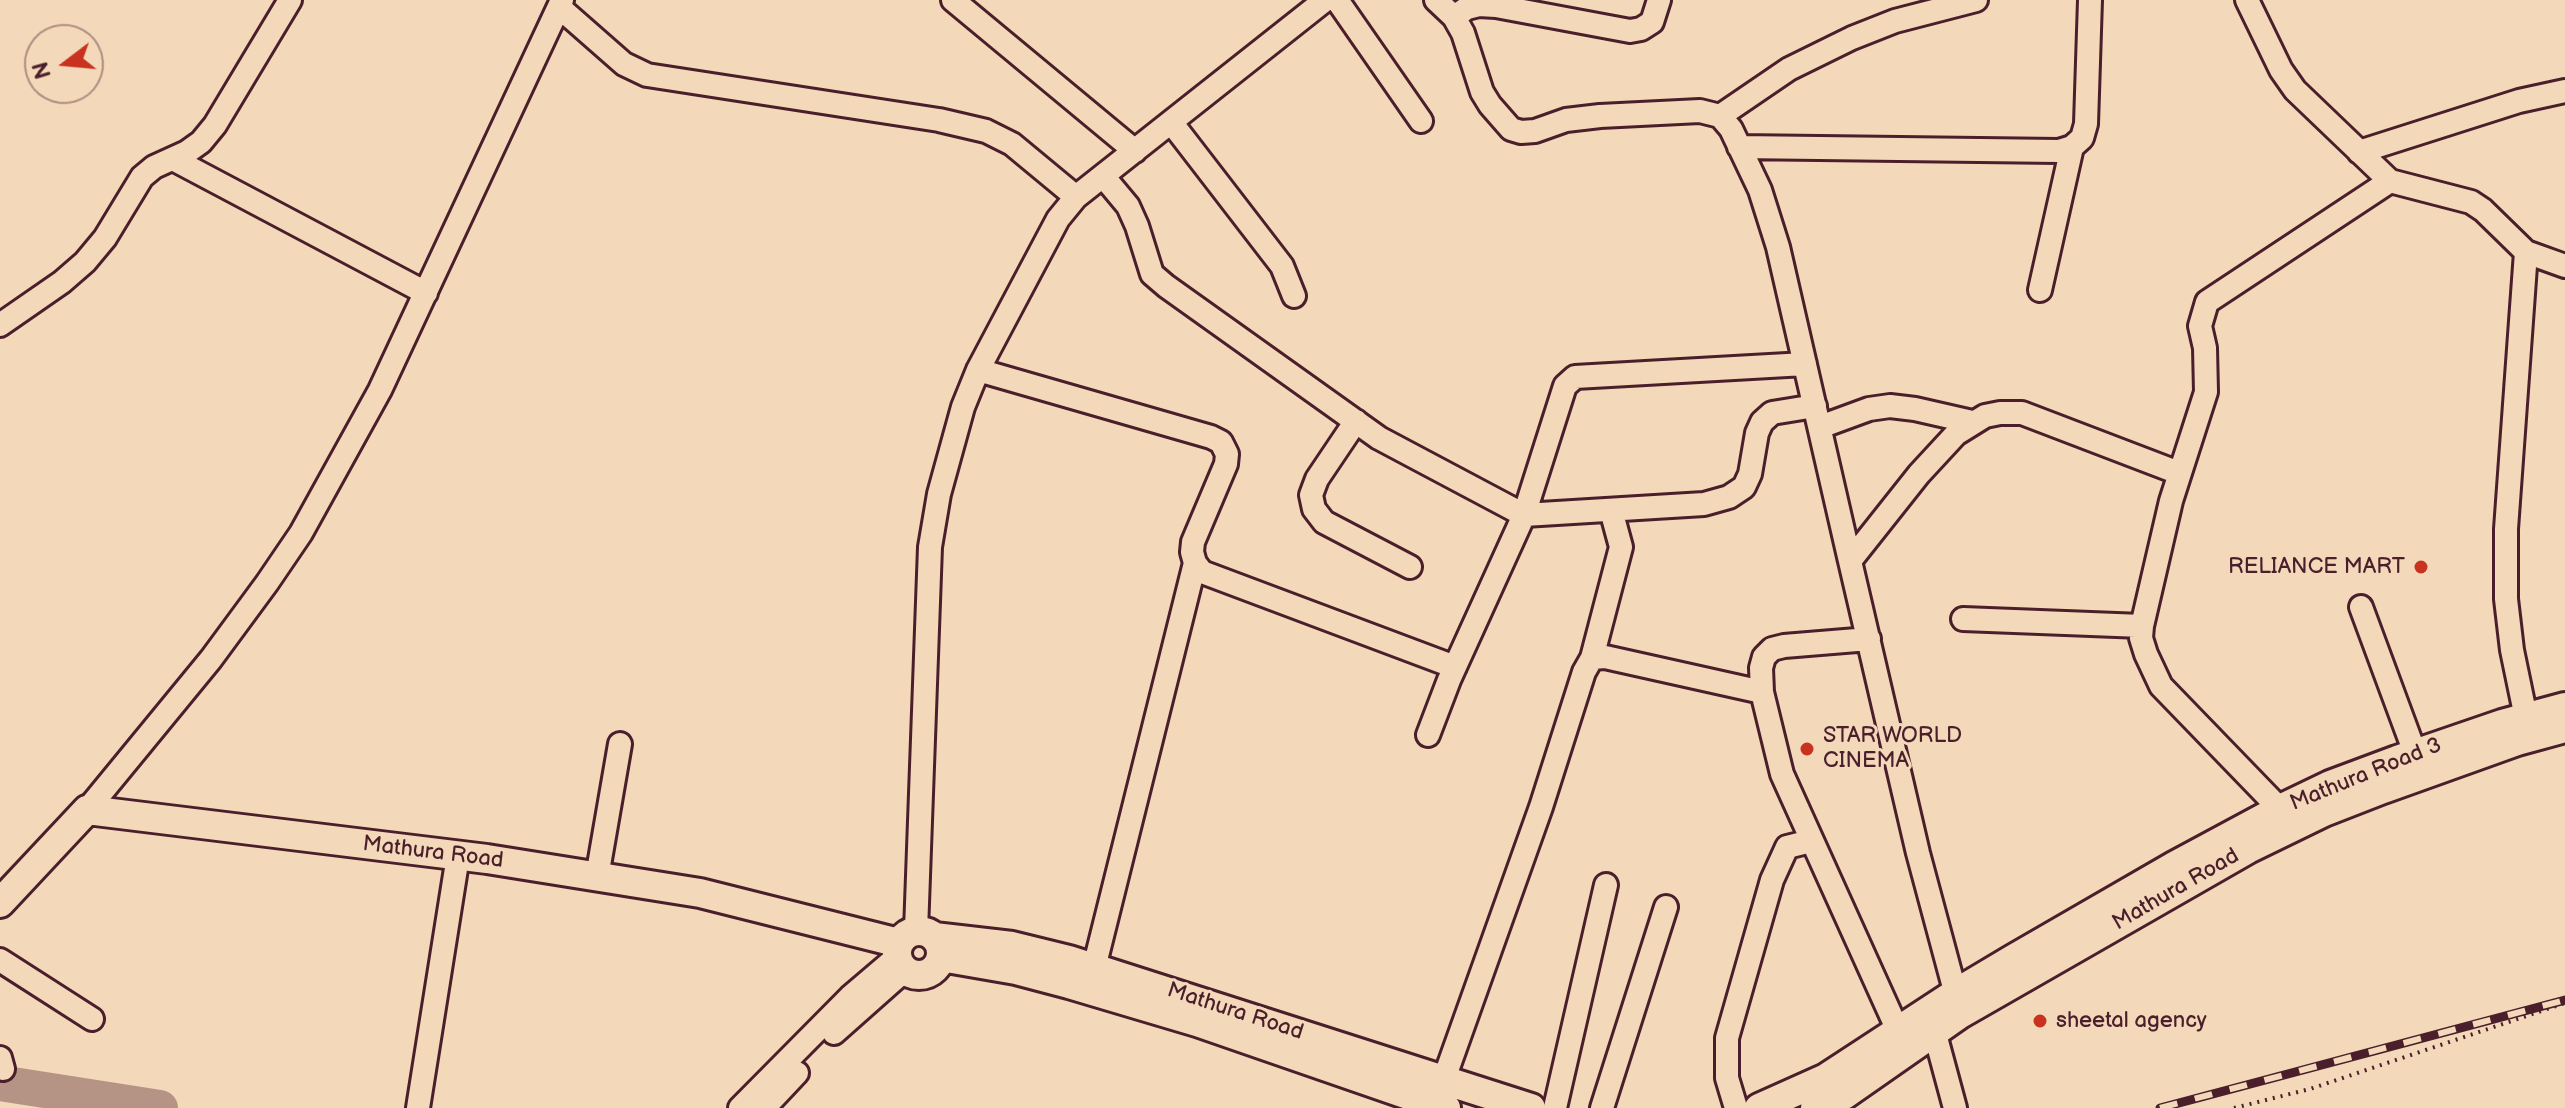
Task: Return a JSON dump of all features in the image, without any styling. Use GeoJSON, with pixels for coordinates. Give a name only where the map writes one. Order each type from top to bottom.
{"type":"FeatureCollection","features":[{"type":"Feature","properties":{"kind":"main road","name":"Mathura Road 3"},"geometry":{"type":"LineString","coordinates":[[1932,1021],[2174,866],[2280,809],[2330,785],[2415,753],[2528,728],[2565,707]]}},
{"type":"Feature","properties":{"kind":"main road","name":"Mathura Road"},"geometry":{"type":"LineString","coordinates":[[1958,1004],[2248,849],[2324,812],[2528,728],[2565,728]]}},
{"type":"Feature","properties":{"kind":"main road","name":"Mathura Road"},"geometry":{"type":"LineString","coordinates":[[87,810],[458,856],[700,893],[915,949],[1227,1021],[1444,1079],[1531,1108]]}},
{"type":"Feature","properties":{"kind":"main road"},"geometry":{"type":"LineString","coordinates":[[0,903],[87,810]]}},
{"type":"Feature","properties":{"kind":"main road","name":"Mathura Road"},"geometry":{"type":"LineString","coordinates":[[915,949],[1012,946],[1094,968],[1446,1108]]}},
{"type":"Feature","properties":{"kind":"main road"},"geometry":{"type":"LineString","coordinates":[[1759,1108],[1826,1078],[1899,1033],[1932,1021]]}},
{"type":"Feature","properties":{"kind":"main road"},"geometry":{"type":"LineString","coordinates":[[1815,1108],[1844,1095],[1932,1021]]}},
{"type":"Feature","properties":{"kind":"street"},"geometry":{"type":"LineString","coordinates":[[0,325],[85,262],[105,238],[142,177],[154,167],[201,142],[215,125],[290,0]]}},
{"type":"Feature","properties":{"kind":"street"},"geometry":{"type":"LineString","coordinates":[[953,0],[1135,151]]}},
{"type":"Feature","properties":{"kind":"street"},"geometry":{"type":"LineString","coordinates":[[764,1108],[915,949],[930,547],[939,494],[959,421],[978,370],[1058,219],[1076,197],[1325,0]]}},
{"type":"Feature","properties":{"kind":"street"},"geometry":{"type":"LineString","coordinates":[[1337,0],[1421,121]]}},
{"type":"Feature","properties":{"kind":"street"},"geometry":{"type":"LineString","coordinates":[[1436,0],[1454,17],[1463,33],[1482,92],[1511,129],[1535,131],[1566,120],[1633,113],[1700,111],[1720,116],[1731,129],[1760,190],[1778,247],[1918,853],[1958,1004]]}},
{"type":"Feature","properties":{"kind":"street"},"geometry":{"type":"LineString","coordinates":[[1454,17],[1467,8],[1496,6],[1630,31],[1652,22],[1659,0]]}},
{"type":"Feature","properties":{"kind":"street"},"geometry":{"type":"LineString","coordinates":[[1720,116],[1789,69],[1852,38],[1945,3],[1976,0]]}},
{"type":"Feature","properties":{"kind":"street"},"geometry":{"type":"LineString","coordinates":[[1739,147],[2059,151],[2072,147],[2082,138],[2086,124],[2090,0]]}},
{"type":"Feature","properties":{"kind":"street"},"geometry":{"type":"LineString","coordinates":[[2247,0],[2281,70],[2295,90],[2390,181],[2471,202],[2526,252],[2565,266]]}},
{"type":"Feature","properties":{"kind":"street"},"geometry":{"type":"LineString","coordinates":[[87,810],[211,659],[292,545],[380,390],[561,4],[615,57],[647,75],[939,120],[986,131],[1012,144],[1076,197]]}},
{"type":"Feature","properties":{"kind":"street"},"geometry":{"type":"LineString","coordinates":[[2359,152],[2519,101],[2565,91]]}},
{"type":"Feature","properties":{"kind":"street"},"geometry":{"type":"LineString","coordinates":[[1171,122],[1282,266],[1294,296]]}},
{"type":"Feature","properties":{"kind":"street"},"geometry":{"type":"LineString","coordinates":[[2040,290],[2072,147]]}},
{"type":"Feature","properties":{"kind":"street"},"geometry":{"type":"LineString","coordinates":[[173,159],[426,293]]}},
{"type":"Feature","properties":{"kind":"street"},"geometry":{"type":"LineString","coordinates":[[1103,176],[1128,206],[1152,274],[1379,438],[1524,515],[1704,504],[1729,497],[1744,487],[1750,474],[1757,433],[1762,422],[1772,413],[1818,417],[1890,406],[1972,422]]}},
{"type":"Feature","properties":{"kind":"street"},"geometry":{"type":"LineString","coordinates":[[2280,809],[2161,686],[2146,654],[2141,638],[2142,626],[2179,473],[2206,392],[2205,348],[2200,326],[2207,302],[2390,181]]}},
{"type":"Feature","properties":{"kind":"street"},"geometry":{"type":"LineString","coordinates":[[2526,252],[2506,529],[2506,599],[2512,650],[2528,728]]}},
{"type":"Feature","properties":{"kind":"street"},"geometry":{"type":"LineString","coordinates":[[1428,735],[1455,667],[1524,515],[1565,386],[1575,377],[1805,364]]}},
{"type":"Feature","properties":{"kind":"street"},"geometry":{"type":"LineString","coordinates":[[978,370],[1221,442],[1227,454],[1226,464],[1193,542],[1195,563],[1202,572],[1455,667]]}},
{"type":"Feature","properties":{"kind":"street"},"geometry":{"type":"LineString","coordinates":[[1850,561],[1919,474],[1956,434],[1972,422],[2000,413],[2022,413],[2179,473]]}},
{"type":"Feature","properties":{"kind":"street"},"geometry":{"type":"LineString","coordinates":[[1356,421],[1317,479],[1311,495],[1314,509],[1324,522],[1410,567]]}},
{"type":"Feature","properties":{"kind":"street"},"geometry":{"type":"LineString","coordinates":[[1444,1079],[1541,807],[1584,672],[1592,658],[1621,547],[1611,510]]}},
{"type":"Feature","properties":{"kind":"street"},"geometry":{"type":"LineString","coordinates":[[1094,968],[1195,563]]}},
{"type":"Feature","properties":{"kind":"street"},"geometry":{"type":"LineString","coordinates":[[2361,607],[2415,753]]}},
{"type":"Feature","properties":{"kind":"street"},"geometry":{"type":"LineString","coordinates":[[1963,619],[2142,626]]}},
{"type":"Feature","properties":{"kind":"street"},"geometry":{"type":"LineString","coordinates":[[1869,639],[1772,649],[1764,657],[1761,668],[1762,692],[1782,774],[1899,1033]]}},
{"type":"Feature","properties":{"kind":"street"},"geometry":{"type":"LineString","coordinates":[[1592,658],[1605,657],[1762,692]]}},
{"type":"Feature","properties":{"kind":"street"},"geometry":{"type":"LineString","coordinates":[[597,877],[620,744]]}},
{"type":"Feature","properties":{"kind":"street"},"geometry":{"type":"LineString","coordinates":[[1736,1108],[1727,1078],[1725,1057],[1731,1024],[1772,880],[1787,847],[1811,841]]}},
{"type":"Feature","properties":{"kind":"street"},"geometry":{"type":"LineString","coordinates":[[418,1108],[458,856]]}},
{"type":"Feature","properties":{"kind":"street"},"geometry":{"type":"LineString","coordinates":[[1555,1108],[1606,885]]}},
{"type":"Feature","properties":{"kind":"street"},"geometry":{"type":"LineString","coordinates":[[1602,1108],[1666,907]]}},
{"type":"Feature","properties":{"kind":"street"},"geometry":{"type":"LineString","coordinates":[[740,1108],[850,997],[915,949]]}},
{"type":"Feature","properties":{"kind":"street"},"geometry":{"type":"LineString","coordinates":[[0,960],[92,1019]]}},
{"type":"Feature","properties":{"kind":"street"},"geometry":{"type":"LineString","coordinates":[[1932,1021],[1955,1108]]}},
{"type":"Feature","properties":{"kind":"path"},"geometry":{"type":"LineString","coordinates":[[2234,1108],[2310,1089],[2565,1003]]}},
{"type":"Feature","properties":{"kind":"waterway"},"geometry":{"type":"LineString","coordinates":[[0,1083],[160,1108]]}},
{"type":"Feature","properties":{"kind":"railway"},"geometry":{"type":"LineString","coordinates":[[2160,1108],[2565,1000]]}},
{"type":"Feature","properties":{"kind":"place","name":"RELIANCE MART"},"geometry":{"type":"Point","coordinates":[2421,567]}},
{"type":"Feature","properties":{"kind":"place","name":"STAR WORLD CINEMA"},"geometry":{"type":"Point","coordinates":[1807,749]}},
{"type":"Feature","properties":{"kind":"place","name":"sheetal agency"},"geometry":{"type":"Point","coordinates":[2040,1021]}}]}
